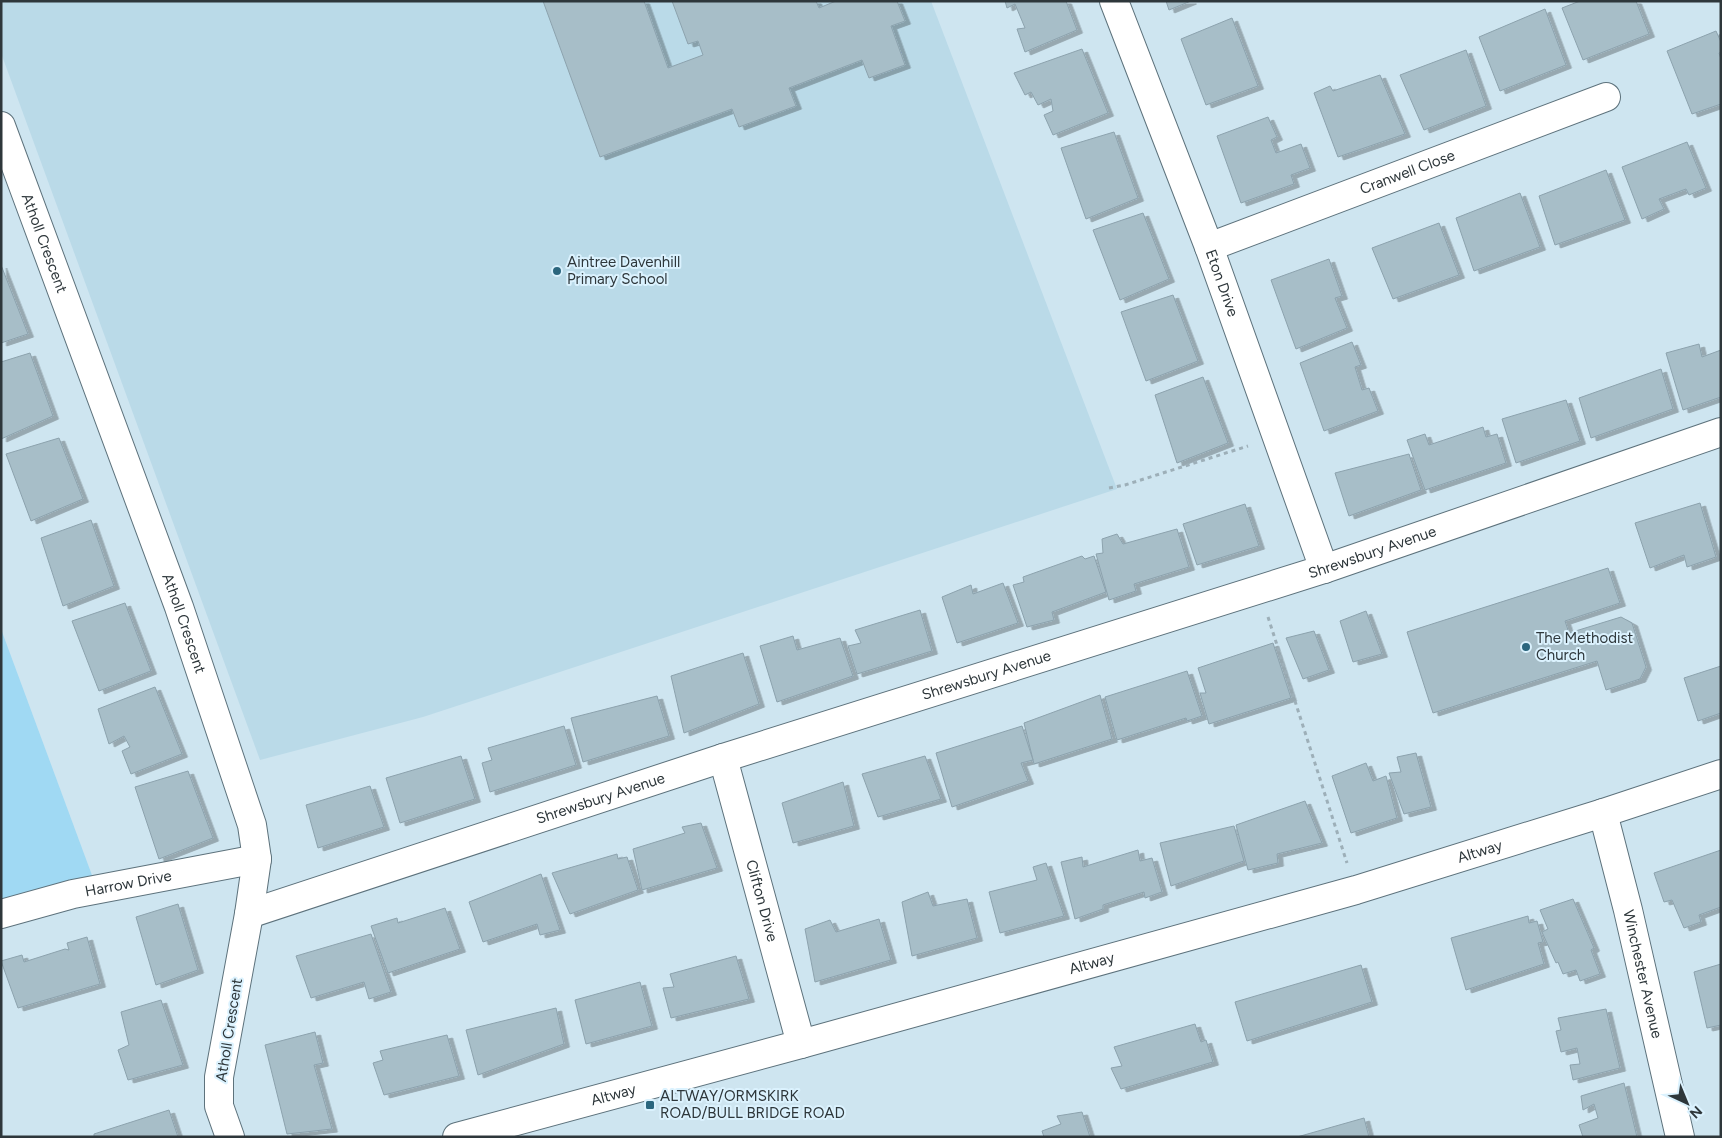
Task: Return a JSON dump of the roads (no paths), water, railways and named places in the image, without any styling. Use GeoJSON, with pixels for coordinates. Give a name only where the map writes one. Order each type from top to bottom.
{"type":"FeatureCollection","features":[{"type":"Feature","properties":{"kind":"street","name":"Eton Drive"},"geometry":{"type":"LineString","coordinates":[[1114,1],[1209,247],[1324,569]]}},
{"type":"Feature","properties":{"kind":"street","name":"Cranwell Close"},"geometry":{"type":"LineString","coordinates":[[1209,247],[1606,97]]}},
{"type":"Feature","properties":{"kind":"street","name":"Atholl Crescent"},"geometry":{"type":"LineString","coordinates":[[1,126],[178,607],[252,825],[257,859],[249,914],[219,1076],[219,1106],[230,1137]]}},
{"type":"Feature","properties":{"kind":"street","name":"Shrewsbury Avenue"},"geometry":{"type":"LineString","coordinates":[[249,914],[723,758],[1324,569],[1721,432]]}},
{"type":"Feature","properties":{"kind":"street","name":"Clifton Drive"},"geometry":{"type":"LineString","coordinates":[[723,758],[801,1044]]}},
{"type":"Feature","properties":{"kind":"street","name":"Altway"},"geometry":{"type":"LineString","coordinates":[[457,1137],[1356,890],[1721,774]]}},
{"type":"Feature","properties":{"kind":"street","name":"Winchester Avenue"},"geometry":{"type":"LineString","coordinates":[[1603,813],[1628,910],[1680,1137]]}},
{"type":"Feature","properties":{"kind":"street","name":"Harrow Drive"},"geometry":{"type":"LineString","coordinates":[[1,914],[72,894],[257,859]]}},
{"type":"Feature","properties":{"kind":"place","name":"Aintree Davenhill Primary School"},"geometry":{"type":"Point","coordinates":[557,271]}},
{"type":"Feature","properties":{"kind":"place","name":"The Methodist Church"},"geometry":{"type":"Point","coordinates":[1526,647]}},
{"type":"Feature","properties":{"kind":"place","name":"ALTWAY/ORMSKIRK ROAD/BULL BRIDGE ROAD"},"geometry":{"type":"Point","coordinates":[650,1105]}}]}
